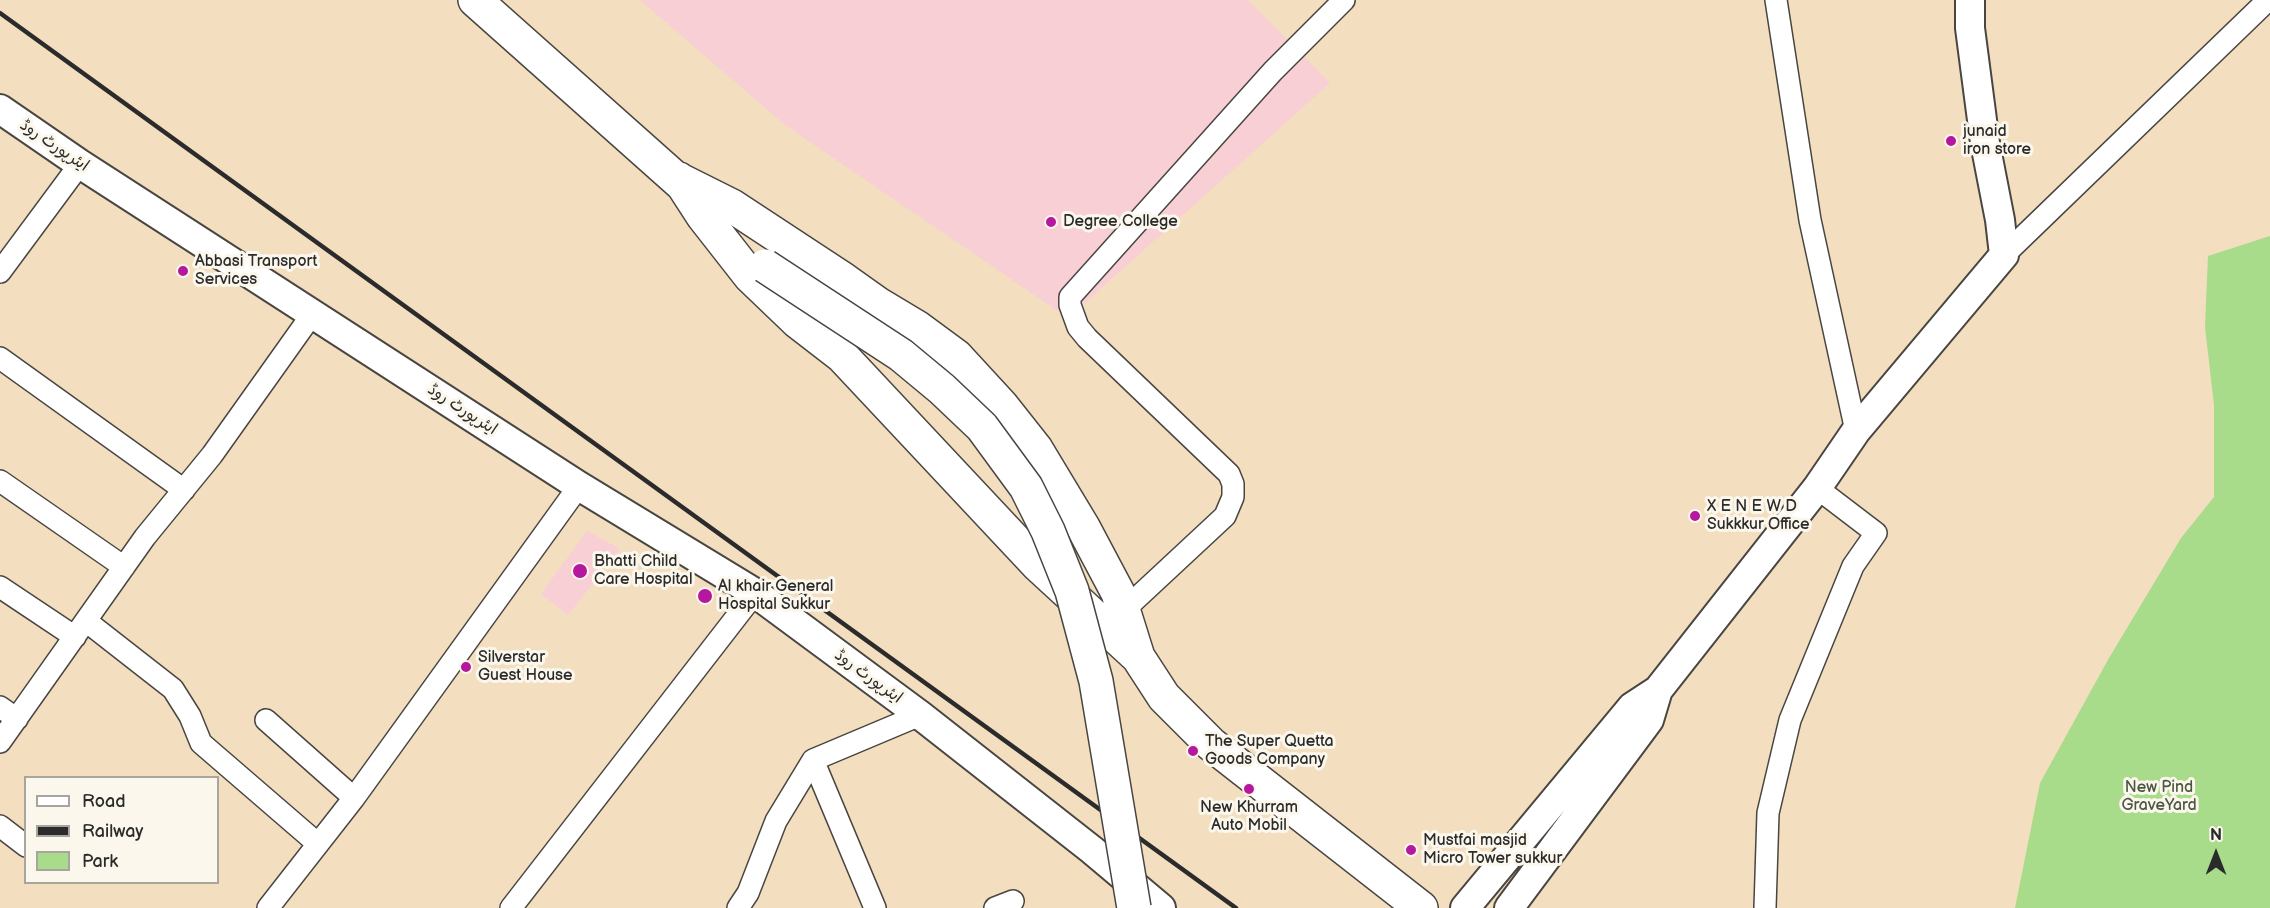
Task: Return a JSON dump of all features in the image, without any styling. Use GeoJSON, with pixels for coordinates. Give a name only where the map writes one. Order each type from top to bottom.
{"type":"FeatureCollection","features":[{"type":"Feature","properties":{"kind":"main road"},"geometry":{"type":"LineString","coordinates":[[475,0],[639,147],[679,179],[765,266],[901,355],[942,388],[982,428],[1026,487],[1048,531],[1072,591],[1096,681],[1134,908]]}},
{"type":"Feature","properties":{"kind":"main road"},"geometry":{"type":"LineString","coordinates":[[1464,908],[1632,707],[1658,690],[1817,488],[1856,431],[2004,255],[1979,97],[1970,28],[1970,0]]}},
{"type":"Feature","properties":{"kind":"main road","name":"ایئرپورٹ روڈ"},"geometry":{"type":"LineString","coordinates":[[0,109],[80,164],[579,486],[755,593],[920,715],[1092,850],[1161,908]]}},
{"type":"Feature","properties":{"kind":"main road"},"geometry":{"type":"LineString","coordinates":[[679,179],[732,206],[878,304],[918,328],[956,356],[1002,406],[1036,449],[1083,527],[1124,610],[1138,657]]}},
{"type":"Feature","properties":{"kind":"main road"},"geometry":{"type":"LineString","coordinates":[[679,179],[703,216],[750,276],[798,322],[842,356],[1038,564],[1138,657],[1164,697],[1211,744],[1421,908]]}},
{"type":"Feature","properties":{"kind":"main road"},"geometry":{"type":"LineString","coordinates":[[1509,908],[1649,720],[1658,690]]}},
{"type":"Feature","properties":{"kind":"street"},"geometry":{"type":"LineString","coordinates":[[1124,610],[1225,516],[1233,497],[1233,484],[1229,474],[1087,338],[1078,327],[1070,304],[1070,297],[1273,71],[1344,0]]}},
{"type":"Feature","properties":{"kind":"street"},"geometry":{"type":"LineString","coordinates":[[1776,0],[1810,220],[1856,431]]}},
{"type":"Feature","properties":{"kind":"street"},"geometry":{"type":"LineString","coordinates":[[2004,255],[2268,0]]}},
{"type":"Feature","properties":{"kind":"street"},"geometry":{"type":"LineString","coordinates":[[0,272],[80,164]]}},
{"type":"Feature","properties":{"kind":"street"},"geometry":{"type":"LineString","coordinates":[[0,742],[9,713],[81,629],[124,567],[212,455],[314,313]]}},
{"type":"Feature","properties":{"kind":"street"},"geometry":{"type":"LineString","coordinates":[[0,358],[184,489]]}},
{"type":"Feature","properties":{"kind":"street"},"geometry":{"type":"LineString","coordinates":[[0,481],[124,567]]}},
{"type":"Feature","properties":{"kind":"street"},"geometry":{"type":"LineString","coordinates":[[268,908],[354,798],[579,486]]}},
{"type":"Feature","properties":{"kind":"street"},"geometry":{"type":"LineString","coordinates":[[1765,908],[1768,813],[1790,720],[1853,566],[1876,533],[1817,488]]}},
{"type":"Feature","properties":{"kind":"street"},"geometry":{"type":"LineString","coordinates":[[0,587],[81,629],[173,689],[190,717],[201,742],[318,844]]}},
{"type":"Feature","properties":{"kind":"street"},"geometry":{"type":"LineString","coordinates":[[511,908],[755,593]]}},
{"type":"Feature","properties":{"kind":"street"},"geometry":{"type":"LineString","coordinates":[[738,908],[748,893],[776,821],[813,760],[920,715]]}},
{"type":"Feature","properties":{"kind":"street"},"geometry":{"type":"LineString","coordinates":[[266,720],[354,798]]}},
{"type":"Feature","properties":{"kind":"street"},"geometry":{"type":"LineString","coordinates":[[813,760],[875,908]]}},
{"type":"Feature","properties":{"kind":"street"},"geometry":{"type":"LineString","coordinates":[[0,826],[24,844]]}},
{"type":"Feature","properties":{"kind":"shaded area","name":"Degree College"},"geometry":{"type":"Polygon","coordinates":[[[640,0],[1248,0],[1330,83],[1068,318],[785,125],[640,0]]]}},
{"type":"Feature","properties":{"kind":"shaded area","name":"Bhatti Child Care Hospital"},"geometry":{"type":"Polygon","coordinates":[[[587,531],[620,549],[568,615],[541,594],[587,531]]]}},
{"type":"Feature","properties":{"kind":"green space","name":"New Pind GraveYard"},"geometry":{"type":"Polygon","coordinates":[[[2270,236],[2270,908],[2015,908],[2040,783],[2109,658],[2181,538],[2214,497],[2214,405],[2205,327],[2208,256],[2270,236]]]}},
{"type":"Feature","properties":{"kind":"railway"},"geometry":{"type":"LineString","coordinates":[[0,13],[1236,908]]}},
{"type":"Feature","properties":{"kind":"place","name":"junaid iron store"},"geometry":{"type":"Point","coordinates":[1951,141]}},
{"type":"Feature","properties":{"kind":"place","name":"Degree College"},"geometry":{"type":"Point","coordinates":[1051,222]}},
{"type":"Feature","properties":{"kind":"place","name":"Abbasi Transport Services"},"geometry":{"type":"Point","coordinates":[183,271]}},
{"type":"Feature","properties":{"kind":"place","name":"X E N E W D Sukkkur Office"},"geometry":{"type":"Point","coordinates":[1695,516]}},
{"type":"Feature","properties":{"kind":"place","name":"Bhatti Child Care Hospital"},"geometry":{"type":"Point","coordinates":[580,571]}},
{"type":"Feature","properties":{"kind":"place","name":"Al khair General Hospital Sukkur"},"geometry":{"type":"Point","coordinates":[705,596]}},
{"type":"Feature","properties":{"kind":"place","name":"Silverstar Guest House"},"geometry":{"type":"Point","coordinates":[466,667]}},
{"type":"Feature","properties":{"kind":"place","name":"The Super Quetta Goods Company"},"geometry":{"type":"Point","coordinates":[1193,751]}},
{"type":"Feature","properties":{"kind":"place","name":"New Khurram Auto Mobil"},"geometry":{"type":"Point","coordinates":[1249,789]}},
{"type":"Feature","properties":{"kind":"place","name":"Mustfai masjid Micro Tower sukkur"},"geometry":{"type":"Point","coordinates":[1411,850]}}]}
